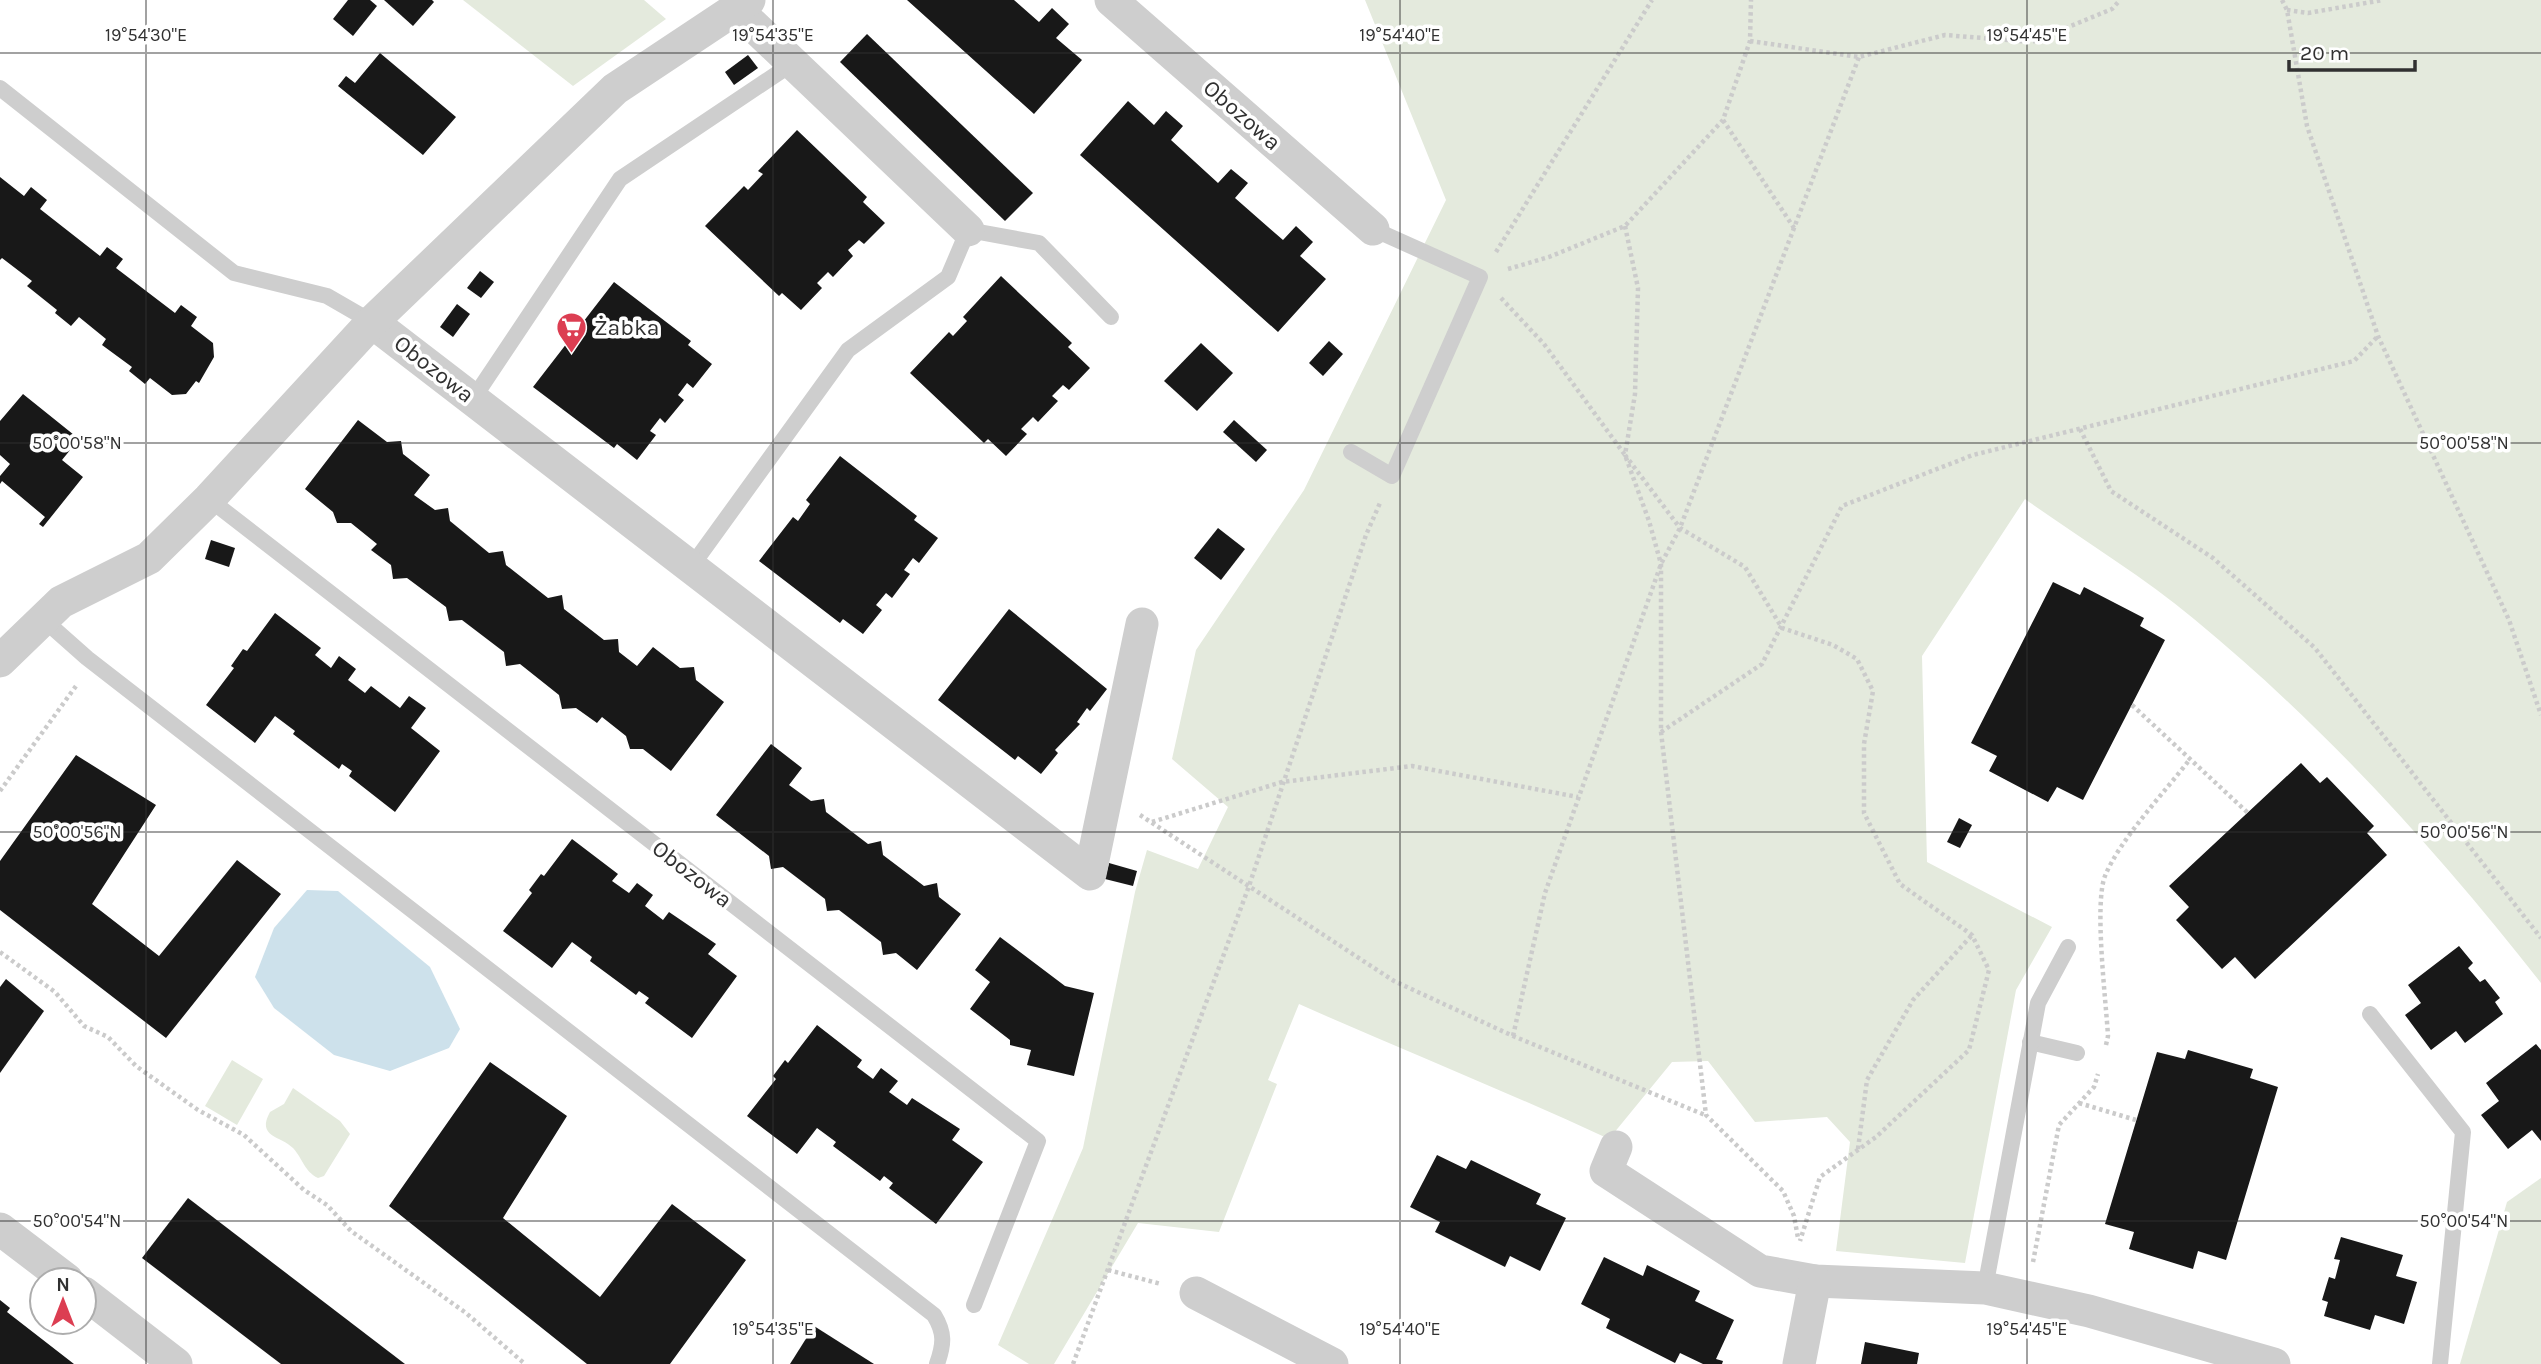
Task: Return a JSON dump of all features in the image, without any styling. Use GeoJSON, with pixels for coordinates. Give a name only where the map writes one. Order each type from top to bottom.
{"type":"FeatureCollection","features":[{"type":"Feature","properties":{"kind":"street","name":"Obozowa"},"geometry":{"type":"LineString","coordinates":[[1111,0],[1373,229]]}},
{"type":"Feature","properties":{"kind":"street","name":"Obozowa"},"geometry":{"type":"LineString","coordinates":[[0,661],[61,602],[149,558],[209,499],[372,322],[615,89],[743,4],[793,63],[968,230]]}},
{"type":"Feature","properties":{"kind":"street","name":"Obozowa"},"geometry":{"type":"LineString","coordinates":[[372,322],[1090,874],[1142,624]]}},
{"type":"Feature","properties":{"kind":"street"},"geometry":{"type":"LineString","coordinates":[[1616,1147],[1605,1171],[1760,1271],[1815,1281],[1985,1288],[2089,1311],[2274,1364]]}},
{"type":"Feature","properties":{"kind":"street"},"geometry":{"type":"LineString","coordinates":[[0,1229],[49,1266]]}},
{"type":"Feature","properties":{"kind":"street"},"geometry":{"type":"LineString","coordinates":[[1799,1364],[1815,1281]]}},
{"type":"Feature","properties":{"kind":"street"},"geometry":{"type":"LineString","coordinates":[[1196,1293],[1332,1364]]}},
{"type":"Feature","properties":{"kind":"street"},"geometry":{"type":"LineString","coordinates":[[98,1304],[176,1364]]}},
{"type":"Feature","properties":{"kind":"lane"},"geometry":{"type":"LineString","coordinates":[[473,399],[620,178],[793,63]]}},
{"type":"Feature","properties":{"kind":"lane","name":"Obozowa"},"geometry":{"type":"LineString","coordinates":[[0,88],[234,273],[327,296],[372,322]]}},
{"type":"Feature","properties":{"kind":"lane"},"geometry":{"type":"LineString","coordinates":[[1351,452],[1391,476],[1480,277],[1373,229]]}},
{"type":"Feature","properties":{"kind":"lane"},"geometry":{"type":"LineString","coordinates":[[691,568],[848,349],[948,277],[968,230],[1039,243],[1111,317]]}},
{"type":"Feature","properties":{"kind":"lane","name":"Obozowa"},"geometry":{"type":"LineString","coordinates":[[209,499],[1038,1141],[974,1305]]}},
{"type":"Feature","properties":{"kind":"lane"},"geometry":{"type":"LineString","coordinates":[[43,619],[93,663],[934,1315],[943,1330],[943,1347],[937,1364]]}},
{"type":"Feature","properties":{"kind":"lane"},"geometry":{"type":"LineString","coordinates":[[1985,1288],[2038,1003],[2068,947]]}},
{"type":"Feature","properties":{"kind":"lane"},"geometry":{"type":"LineString","coordinates":[[2370,1014],[2463,1132],[2440,1364]]}},
{"type":"Feature","properties":{"kind":"lane"},"geometry":{"type":"LineString","coordinates":[[2030,1042],[2077,1053]]}},
{"type":"Feature","properties":{"kind":"path"},"geometry":{"type":"LineString","coordinates":[[1480,277],[1652,0]]}},
{"type":"Feature","properties":{"kind":"path"},"geometry":{"type":"LineString","coordinates":[[1480,277],[1549,257],[1625,226],[1723,120],[1751,41],[1751,0]]}},
{"type":"Feature","properties":{"kind":"path"},"geometry":{"type":"LineString","coordinates":[[1751,41],[1859,57],[1945,35],[2032,42],[2112,9],[2120,0]]}},
{"type":"Feature","properties":{"kind":"path"},"geometry":{"type":"LineString","coordinates":[[2282,0],[2287,10],[2307,126],[2378,335],[2509,620],[2541,715]]}},
{"type":"Feature","properties":{"kind":"path"},"geometry":{"type":"LineString","coordinates":[[2287,10],[2308,13],[2383,0]]}},
{"type":"Feature","properties":{"kind":"path"},"geometry":{"type":"LineString","coordinates":[[1513,1035],[1545,892],[1578,797],[1661,564],[1680,527],[1859,57]]}},
{"type":"Feature","properties":{"kind":"path"},"geometry":{"type":"LineString","coordinates":[[1723,120],[1794,228]]}},
{"type":"Feature","properties":{"kind":"path"},"geometry":{"type":"LineString","coordinates":[[1625,226],[1639,288],[1635,394],[1625,455],[1649,520],[1661,564],[1661,732],[1706,1115]]}},
{"type":"Feature","properties":{"kind":"path"},"geometry":{"type":"LineString","coordinates":[[1107,792],[1394,981],[1513,1035],[1706,1115],[1783,1191],[1794,1216],[1799,1244],[1821,1177],[1858,1150],[1969,1050],[1989,970],[1972,935],[1900,884],[1864,813],[1864,744],[1873,691],[1857,659],[1833,645],[1782,628],[1745,567],[1680,527],[1544,344],[1480,277]]}},
{"type":"Feature","properties":{"kind":"path"},"geometry":{"type":"LineString","coordinates":[[1661,732],[1762,664],[1842,506],[1973,455],[2354,361],[2378,335]]}},
{"type":"Feature","properties":{"kind":"path"},"geometry":{"type":"LineString","coordinates":[[2080,429],[2111,491],[2213,558],[2315,648],[2541,938]]}},
{"type":"Feature","properties":{"kind":"path"},"geometry":{"type":"LineString","coordinates":[[1073,1364],[1249,886],[1366,534],[1391,476]]}},
{"type":"Feature","properties":{"kind":"path"},"geometry":{"type":"LineString","coordinates":[[0,790],[93,663]]}},
{"type":"Feature","properties":{"kind":"path"},"geometry":{"type":"LineString","coordinates":[[2132,705],[2248,813]]}},
{"type":"Feature","properties":{"kind":"path"},"geometry":{"type":"LineString","coordinates":[[1151,822],[1282,782],[1412,766],[1578,797]]}},
{"type":"Feature","properties":{"kind":"path"},"geometry":{"type":"LineString","coordinates":[[1858,1150],[1867,1080],[1913,1000],[1972,935]]}},
{"type":"Feature","properties":{"kind":"path"},"geometry":{"type":"LineString","coordinates":[[0,952],[55,992],[84,1026],[108,1037],[136,1066],[198,1111],[244,1135],[304,1190],[327,1205],[351,1231],[466,1313],[525,1364]]}},
{"type":"Feature","properties":{"kind":"path"},"geometry":{"type":"LineString","coordinates":[[2079,1104],[2137,1120]]}},
{"type":"Feature","properties":{"kind":"path"},"geometry":{"type":"LineString","coordinates":[[1108,1270],[1196,1293]]}},
{"type":"Feature","properties":{"kind":"shaded area"},"geometry":{"type":"Polygon","coordinates":[[[463,0],[644,0],[666,19],[573,86],[463,0]]]}},
{"type":"Feature","properties":{"kind":"shaded area"},"geometry":{"type":"Polygon","coordinates":[[[1365,0],[2541,0],[2541,983],[2420,838],[2334,746],[2288,702],[2174,603],[2025,499],[1922,656],[1927,862],[2052,927],[2016,990],[1965,1263],[1836,1251],[1850,1142],[1827,1117],[1755,1122],[1708,1061],[1672,1062],[1609,1139],[1299,1004],[1268,1080],[1277,1084],[1219,1232],[1138,1223],[1054,1364],[1029,1364],[998,1345],[1083,1148],[1135,892],[1147,850],[1198,869],[1228,807],[1172,759],[1196,650],[1304,490],[1446,200],[1365,0]]]}},
{"type":"Feature","properties":{"kind":"shaded area"},"geometry":{"type":"Polygon","coordinates":[[[232,1060],[263,1079],[237,1125],[205,1106],[232,1060]]]}},
{"type":"Feature","properties":{"kind":"shaded area"},"geometry":{"type":"Polygon","coordinates":[[[293,1088],[340,1121],[350,1134],[324,1176],[318,1178],[293,1148],[272,1135],[266,1126],[270,1112],[284,1104],[293,1088]]]}},
{"type":"Feature","properties":{"kind":"shaded area"},"geometry":{"type":"Polygon","coordinates":[[[2541,1178],[2541,1364],[2460,1364],[2507,1202],[2541,1178]]]}},
{"type":"Feature","properties":{"kind":"water"},"geometry":{"type":"Polygon","coordinates":[[[307,890],[338,891],[430,967],[460,1029],[449,1048],[390,1071],[334,1055],[274,1008],[255,977],[274,928],[307,890]]]}},
{"type":"Feature","properties":{"kind":"building"},"geometry":{"type":"Polygon","coordinates":[[[348,0],[370,0],[377,6],[353,36],[333,19],[348,0]]]}},
{"type":"Feature","properties":{"kind":"building"},"geometry":{"type":"Polygon","coordinates":[[[384,0],[432,0],[434,2],[413,26],[384,0]]]}},
{"type":"Feature","properties":{"kind":"building"},"geometry":{"type":"Polygon","coordinates":[[[907,0],[1014,0],[1039,22],[1052,8],[1069,24],[1056,38],[1082,60],[1034,114],[907,0]]]}},
{"type":"Feature","properties":{"kind":"building"},"geometry":{"type":"Polygon","coordinates":[[[867,34],[1033,193],[1005,221],[840,62],[867,34]]]}},
{"type":"Feature","properties":{"kind":"building"},"geometry":{"type":"Polygon","coordinates":[[[380,53],[456,117],[423,155],[338,86],[346,76],[355,83],[380,53]]]}},
{"type":"Feature","properties":{"kind":"building"},"geometry":{"type":"Polygon","coordinates":[[[748,55],[758,68],[734,85],[725,72],[748,55]]]}},
{"type":"Feature","properties":{"kind":"building"},"geometry":{"type":"Polygon","coordinates":[[[1128,101],[1154,125],[1166,111],[1183,126],[1171,140],[1218,183],[1231,169],[1248,183],[1235,198],[1283,240],[1296,226],[1313,242],[1300,256],[1326,279],[1278,332],[1080,155],[1128,101]]]}},
{"type":"Feature","properties":{"kind":"building"},"geometry":{"type":"Polygon","coordinates":[[[797,130],[867,197],[863,202],[885,223],[864,244],[859,240],[848,250],[853,256],[833,277],[828,272],[817,283],[822,288],[801,310],[782,293],[779,296],[705,226],[744,186],[748,190],[763,174],[758,171],[797,130]]]}},
{"type":"Feature","properties":{"kind":"building"},"geometry":{"type":"Polygon","coordinates":[[[0,177],[24,196],[31,187],[47,200],[40,209],[100,256],[107,247],[123,259],[116,268],[175,313],[181,305],[197,317],[191,326],[213,343],[214,357],[199,383],[196,381],[186,394],[172,395],[150,378],[145,384],[129,371],[132,367],[102,345],[106,339],[79,317],[71,326],[55,313],[57,310],[27,286],[32,281],[2,258],[0,260],[0,177]]]}},
{"type":"Feature","properties":{"kind":"building"},"geometry":{"type":"Polygon","coordinates":[[[480,271],[494,282],[481,298],[467,288],[480,271]]]}},
{"type":"Feature","properties":{"kind":"building"},"geometry":{"type":"Polygon","coordinates":[[[1001,276],[1072,343],[1068,347],[1090,368],[1069,390],[1063,385],[1052,396],[1058,401],[1038,422],[1033,417],[1021,429],[1027,434],[1006,456],[988,439],[984,443],[910,373],[949,332],[953,336],[967,321],[963,317],[1001,276]]]}},
{"type":"Feature","properties":{"kind":"building"},"geometry":{"type":"Polygon","coordinates":[[[614,282],[691,341],[688,345],[712,364],[693,388],[687,383],[678,395],[684,400],[665,423],[660,418],[650,431],[656,435],[637,460],[617,444],[614,448],[533,387],[567,343],[572,346],[584,330],[580,326],[614,282]]]}},
{"type":"Feature","properties":{"kind":"building"},"geometry":{"type":"Polygon","coordinates":[[[457,304],[470,314],[453,337],[440,327],[457,304]]]}},
{"type":"Feature","properties":{"kind":"building"},"geometry":{"type":"Polygon","coordinates":[[[1329,341],[1343,354],[1323,376],[1309,363],[1329,341]]]}},
{"type":"Feature","properties":{"kind":"building"},"geometry":{"type":"Polygon","coordinates":[[[1201,343],[1233,373],[1197,411],[1164,381],[1201,343]]]}},
{"type":"Feature","properties":{"kind":"building"},"geometry":{"type":"Polygon","coordinates":[[[23,394],[79,439],[62,460],[83,477],[43,527],[39,524],[45,517],[2,481],[0,484],[0,476],[10,464],[0,455],[0,421],[23,394]]]}},
{"type":"Feature","properties":{"kind":"building"},"geometry":{"type":"Polygon","coordinates":[[[358,420],[387,442],[401,441],[403,454],[430,475],[414,495],[435,510],[448,508],[450,521],[489,553],[503,551],[506,565],[548,598],[562,595],[564,609],[604,640],[618,639],[619,652],[637,666],[653,647],[680,668],[694,667],[696,680],[724,702],[671,771],[643,749],[630,749],[626,736],[602,717],[597,723],[576,708],[562,709],[559,695],[520,664],[506,666],[504,652],[462,620],[449,621],[446,607],[407,578],[393,579],[391,565],[371,550],[377,544],[351,523],[337,523],[333,512],[305,489],[358,420]]]}},
{"type":"Feature","properties":{"kind":"building"},"geometry":{"type":"Polygon","coordinates":[[[1234,420],[1267,450],[1256,462],[1223,432],[1234,420]]]}},
{"type":"Feature","properties":{"kind":"building"},"geometry":{"type":"Polygon","coordinates":[[[840,456],[917,516],[914,520],[938,538],[919,563],[913,558],[904,570],[910,574],[892,598],[886,593],[876,605],[882,610],[863,634],[843,619],[840,623],[759,561],[793,517],[798,521],[810,504],[806,500],[840,456]]]}},
{"type":"Feature","properties":{"kind":"building"},"geometry":{"type":"Polygon","coordinates":[[[1218,528],[1245,549],[1221,580],[1194,558],[1218,528]]]}},
{"type":"Feature","properties":{"kind":"building"},"geometry":{"type":"Polygon","coordinates":[[[211,540],[235,548],[229,567],[205,559],[211,540]]]}},
{"type":"Feature","properties":{"kind":"building"},"geometry":{"type":"Polygon","coordinates":[[[2053,582],[2080,595],[2084,587],[2144,618],[2140,626],[2165,640],[2083,800],[2057,787],[2048,802],[1989,771],[1997,756],[1971,743],[2053,582]]]}},
{"type":"Feature","properties":{"kind":"building"},"geometry":{"type":"Polygon","coordinates":[[[1009,609],[1107,689],[1090,711],[1087,708],[1077,722],[1080,724],[1055,750],[1058,753],[1041,774],[1018,756],[1015,760],[938,700],[1009,609]]]}},
{"type":"Feature","properties":{"kind":"building"},"geometry":{"type":"Polygon","coordinates":[[[275,613],[321,648],[315,655],[331,668],[339,656],[356,669],[348,680],[365,693],[371,686],[400,708],[409,696],[426,708],[411,728],[440,751],[395,812],[349,776],[352,771],[342,764],[339,769],[293,734],[295,731],[275,716],[255,743],[206,705],[234,668],[231,666],[243,649],[247,651],[275,613]]]}},
{"type":"Feature","properties":{"kind":"building"},"geometry":{"type":"Polygon","coordinates":[[[771,744],[802,768],[789,785],[811,801],[824,799],[826,812],[868,844],[881,841],[883,855],[924,886],[937,883],[939,897],[961,914],[917,970],[896,953],[883,955],[881,942],[839,910],[827,911],[825,899],[783,867],[771,869],[769,856],[716,815],[771,744]]]}},
{"type":"Feature","properties":{"kind":"building"},"geometry":{"type":"Polygon","coordinates":[[[76,755],[156,805],[92,904],[159,956],[237,860],[281,894],[166,1038],[0,910],[0,861],[76,755]]]}},
{"type":"Feature","properties":{"kind":"building"},"geometry":{"type":"Polygon","coordinates":[[[2301,763],[2320,783],[2327,777],[2374,826],[2367,833],[2387,855],[2255,979],[2235,957],[2222,969],[2176,920],[2189,907],[2169,886],[2301,763]]]}},
{"type":"Feature","properties":{"kind":"building"},"geometry":{"type":"Polygon","coordinates":[[[1959,818],[1972,825],[1960,848],[1947,842],[1959,818]]]}},
{"type":"Feature","properties":{"kind":"building"},"geometry":{"type":"Polygon","coordinates":[[[572,839],[618,874],[612,881],[629,893],[637,883],[653,895],[645,906],[663,920],[669,912],[716,944],[708,954],[737,976],[692,1038],[645,1003],[649,998],[639,991],[636,995],[590,961],[592,957],[572,942],[552,968],[503,931],[532,893],[529,890],[541,874],[544,876],[572,839]]]}},
{"type":"Feature","properties":{"kind":"building"},"geometry":{"type":"Polygon","coordinates":[[[1109,863],[1137,871],[1133,886],[1105,879],[1109,863]]]}},
{"type":"Feature","properties":{"kind":"building"},"geometry":{"type":"Polygon","coordinates":[[[1000,937],[1065,986],[1094,993],[1074,1076],[1027,1065],[1031,1050],[1010,1045],[1010,1040],[970,1009],[990,982],[975,970],[1000,937]]]}},
{"type":"Feature","properties":{"kind":"building"},"geometry":{"type":"Polygon","coordinates":[[[2459,946],[2473,963],[2468,968],[2480,982],[2485,979],[2500,998],[2495,1002],[2503,1014],[2465,1043],[2456,1031],[2431,1050],[2405,1015],[2421,1003],[2408,985],[2459,946]]]}},
{"type":"Feature","properties":{"kind":"building"},"geometry":{"type":"Polygon","coordinates":[[[6,979],[44,1011],[0,1073],[0,987],[6,979]]]}},
{"type":"Feature","properties":{"kind":"building"},"geometry":{"type":"Polygon","coordinates":[[[817,1025],[862,1060],[857,1067],[873,1079],[881,1068],[898,1081],[889,1092],[907,1105],[912,1098],[960,1129],[952,1140],[983,1162],[936,1224],[889,1188],[893,1183],[884,1176],[880,1181],[833,1146],[836,1142],[817,1128],[797,1154],[747,1116],[776,1079],[773,1076],[785,1060],[788,1063],[817,1025]]]}},
{"type":"Feature","properties":{"kind":"building"},"geometry":{"type":"Polygon","coordinates":[[[2536,1044],[2541,1050],[2541,1141],[2532,1130],[2508,1149],[2481,1115],[2499,1101],[2486,1083],[2536,1044]]]}},
{"type":"Feature","properties":{"kind":"building"},"geometry":{"type":"Polygon","coordinates":[[[2188,1050],[2253,1069],[2250,1078],[2278,1087],[2226,1260],[2198,1251],[2193,1269],[2129,1249],[2134,1232],[2105,1224],[2157,1052],[2185,1059],[2188,1050]]]}},
{"type":"Feature","properties":{"kind":"building"},"geometry":{"type":"Polygon","coordinates":[[[490,1062],[567,1116],[503,1218],[600,1297],[672,1204],[746,1260],[670,1364],[587,1364],[389,1206],[490,1062]]]}},
{"type":"Feature","properties":{"kind":"building"},"geometry":{"type":"Polygon","coordinates":[[[1437,1155],[1466,1169],[1471,1160],[1541,1194],[1536,1204],[1566,1218],[1540,1271],[1510,1256],[1505,1267],[1435,1232],[1440,1222],[1410,1207],[1437,1155]]]}},
{"type":"Feature","properties":{"kind":"building"},"geometry":{"type":"Polygon","coordinates":[[[188,1198],[405,1364],[281,1364],[142,1258],[188,1198]]]}},
{"type":"Feature","properties":{"kind":"building"},"geometry":{"type":"Polygon","coordinates":[[[2341,1237],[2403,1255],[2396,1276],[2417,1282],[2404,1324],[2375,1315],[2370,1330],[2324,1316],[2328,1302],[2322,1300],[2329,1277],[2335,1279],[2340,1260],[2334,1259],[2341,1237]]]}},
{"type":"Feature","properties":{"kind":"building"},"geometry":{"type":"Polygon","coordinates":[[[1604,1257],[1643,1276],[1647,1265],[1700,1291],[1695,1301],[1734,1320],[1716,1359],[1723,1361],[1722,1364],[1703,1364],[1680,1353],[1675,1363],[1606,1328],[1610,1319],[1581,1304],[1604,1257]]]}},
{"type":"Feature","properties":{"kind":"building"},"geometry":{"type":"Polygon","coordinates":[[[0,1300],[10,1308],[7,1312],[28,1328],[28,1336],[38,1336],[74,1364],[0,1364],[0,1300]]]}},
{"type":"Feature","properties":{"kind":"building"},"geometry":{"type":"Polygon","coordinates":[[[814,1326],[874,1364],[790,1364],[814,1326]]]}},
{"type":"Feature","properties":{"kind":"building"},"geometry":{"type":"Polygon","coordinates":[[[1865,1342],[1919,1353],[1917,1364],[1861,1364],[1865,1342]]]}},
{"type":"Feature","properties":{"kind":"place","name":"Żabka"},"geometry":{"type":"Point","coordinates":[571,354]}}]}
